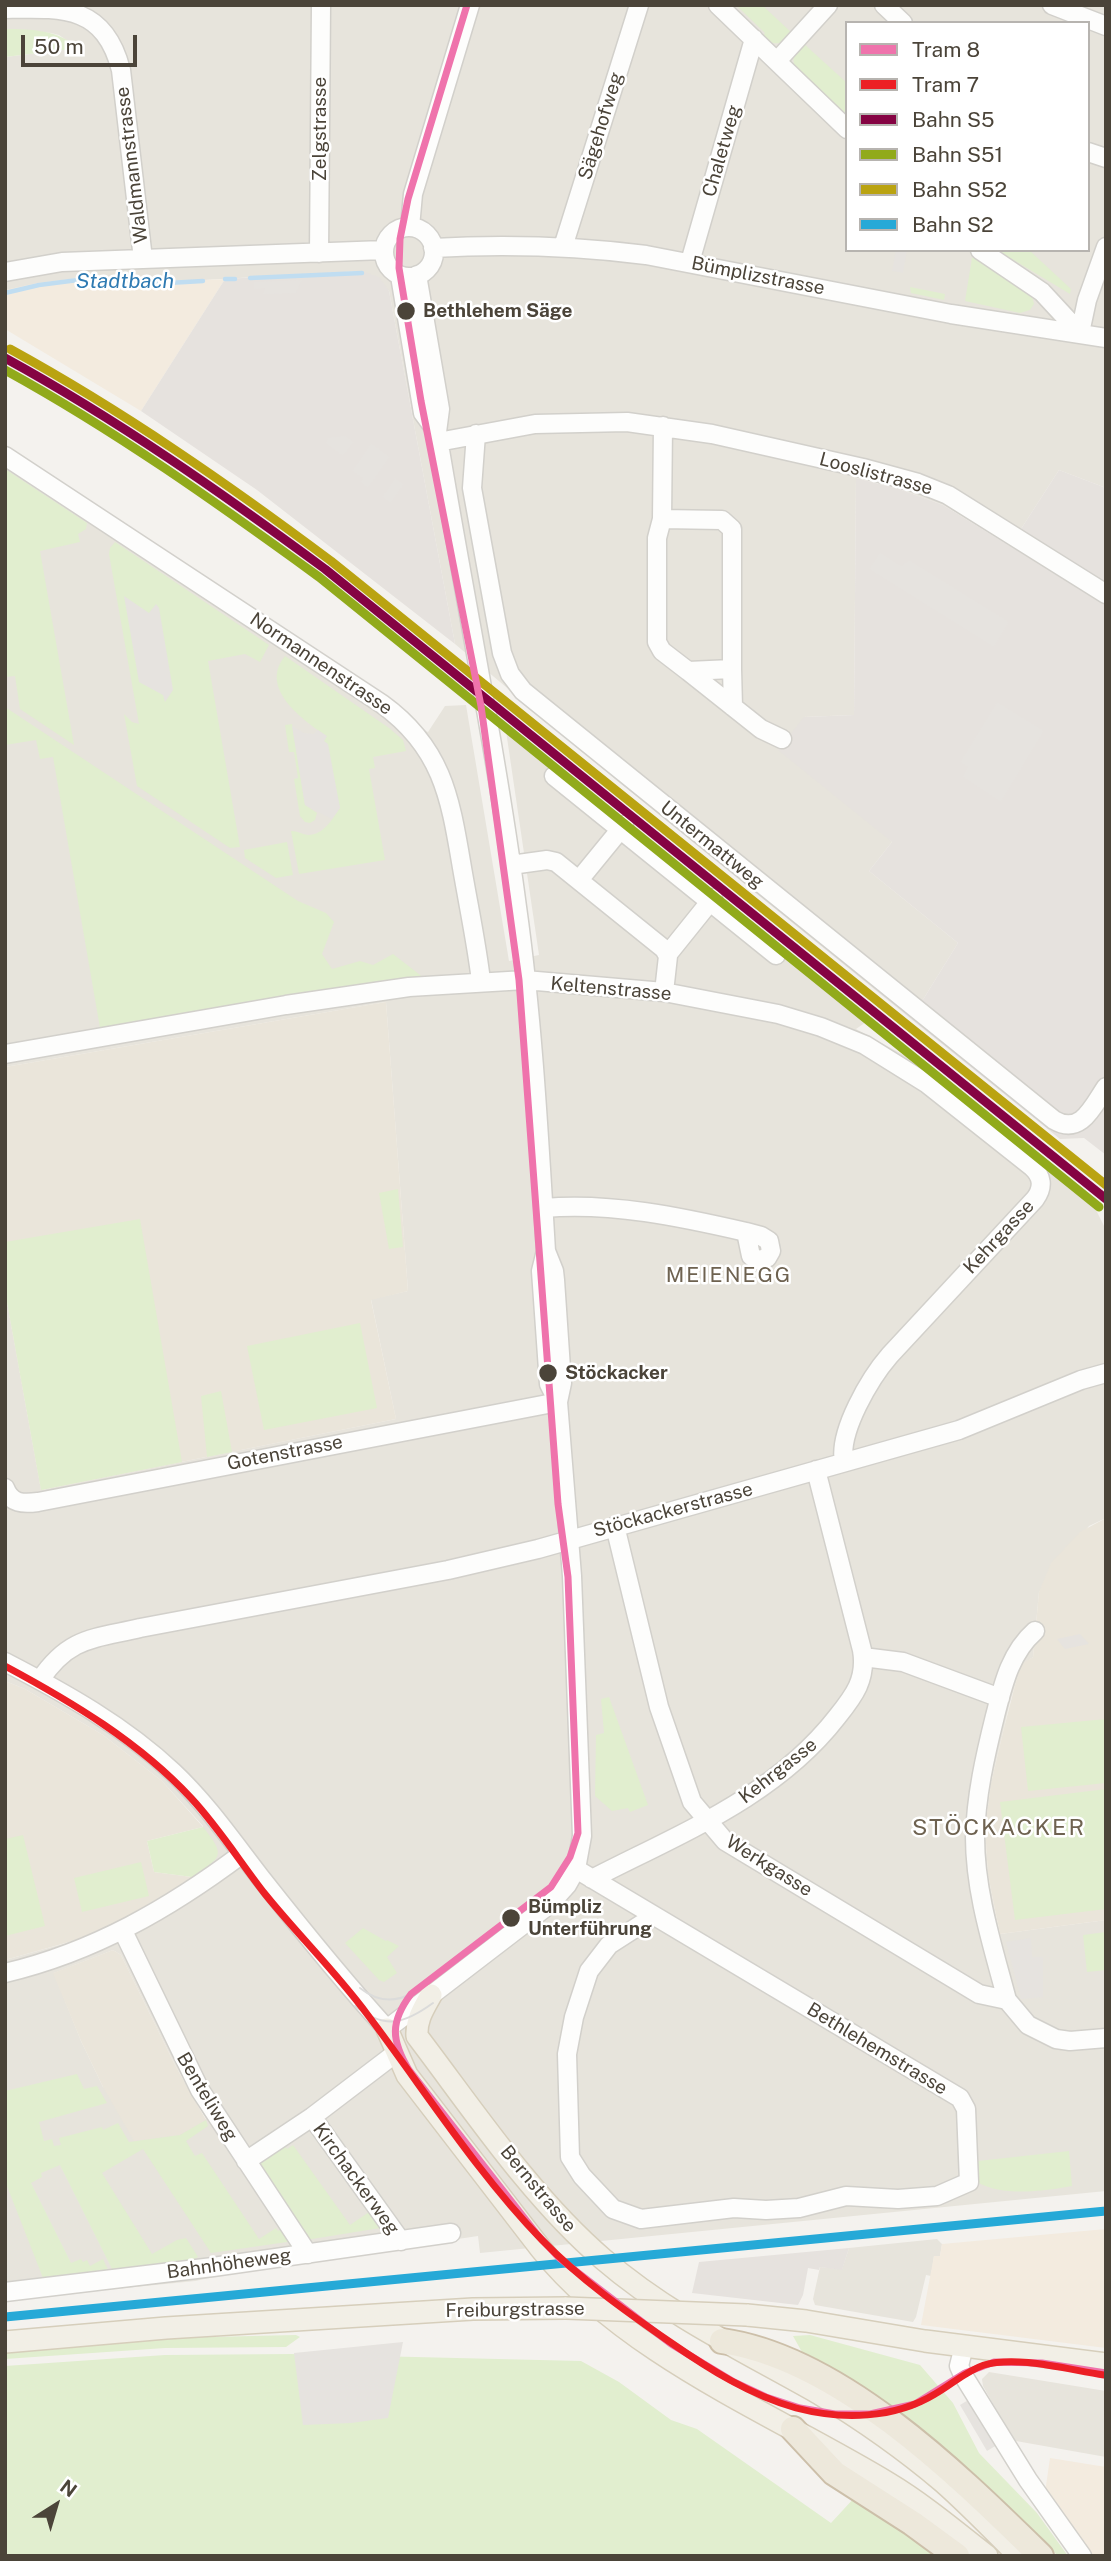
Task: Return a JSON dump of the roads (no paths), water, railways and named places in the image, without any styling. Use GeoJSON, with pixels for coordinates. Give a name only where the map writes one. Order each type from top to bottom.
{"type":"FeatureCollection","features":[{"type":"Feature","properties":{"kind":"highway"},"geometry":{"type":"LineString","coordinates":[[722,2341],[746,2344],[778,2356],[815,2373],[849,2394],[939,2459],[1041,2556]]}},
{"type":"Feature","properties":{"kind":"highway"},"geometry":{"type":"LineString","coordinates":[[793,2429],[834,2473],[912,2523],[957,2556]]}},
{"type":"Feature","properties":{"kind":"main road","name":"Bernstrasse"},"geometry":{"type":"LineString","coordinates":[[432,1995],[419,2016],[417,2035],[516,2165],[569,2228],[603,2259],[644,2291],[722,2341]]}},
{"type":"Feature","properties":{"kind":"main road","name":"Bernstrasse"},"geometry":{"type":"LineString","coordinates":[[387,2029],[407,2075],[556,2267],[607,2314],[683,2366],[891,2485],[987,2556]]}},
{"type":"Feature","properties":{"kind":"main road","name":"Bernstrasse"},"geometry":{"type":"LineString","coordinates":[[387,2029],[423,2066],[572,2239],[638,2295],[677,2320],[722,2341]]}},
{"type":"Feature","properties":{"kind":"main road","name":"Freiburgstrasse"},"geometry":{"type":"LineString","coordinates":[[5,2342],[166,2328],[473,2309],[566,2308],[747,2315],[833,2325],[961,2356],[1106,2364]]}},
{"type":"Feature","properties":{"kind":"main road"},"geometry":{"type":"LineString","coordinates":[[722,2341],[819,2394],[907,2454],[945,2484],[1018,2556]]}},
{"type":"Feature","properties":{"kind":"street","name":"Zelgstrasse"},"geometry":{"type":"LineString","coordinates":[[319,253],[321,5]]}},
{"type":"Feature","properties":{"kind":"street"},"geometry":{"type":"LineString","coordinates":[[410,227],[413,194],[470,5]]}},
{"type":"Feature","properties":{"kind":"street","name":"Sägehofweg"},"geometry":{"type":"LineString","coordinates":[[563,247],[639,5]]}},
{"type":"Feature","properties":{"kind":"street"},"geometry":{"type":"LineString","coordinates":[[718,5],[845,127]]}},
{"type":"Feature","properties":{"kind":"street"},"geometry":{"type":"LineString","coordinates":[[777,61],[828,5]]}},
{"type":"Feature","properties":{"kind":"street"},"geometry":{"type":"LineString","coordinates":[[884,5],[901,21]]}},
{"type":"Feature","properties":{"kind":"street"},"geometry":{"type":"LineString","coordinates":[[1052,5],[1106,26]]}},
{"type":"Feature","properties":{"kind":"street"},"geometry":{"type":"LineString","coordinates":[[5,9],[75,9]]}},
{"type":"Feature","properties":{"kind":"street","name":"Waldmannstrasse"},"geometry":{"type":"LineString","coordinates":[[75,9],[98,28],[111,44],[119,61],[143,259]]}},
{"type":"Feature","properties":{"kind":"street","name":"Chaletweg"},"geometry":{"type":"LineString","coordinates":[[690,262],[754,39]]}},
{"type":"Feature","properties":{"kind":"street"},"geometry":{"type":"LineString","coordinates":[[387,2029],[550,1904],[567,1885],[576,1869],[582,1847],[569,1539],[558,1402],[562,1383],[554,1270],[546,1251],[525,981],[511,865],[487,711],[437,437],[440,410],[409,276],[386,263],[384,250],[392,234],[410,227],[428,236],[434,255],[429,267],[409,276]]}},
{"type":"Feature","properties":{"kind":"street","name":"Bümplizstrasse"},"geometry":{"type":"LineString","coordinates":[[433,248],[507,245],[646,255],[951,314],[1106,338]]}},
{"type":"Feature","properties":{"kind":"street"},"geometry":{"type":"LineString","coordinates":[[1080,333],[1087,300],[1106,247]]}},
{"type":"Feature","properties":{"kind":"street"},"geometry":{"type":"LineString","coordinates":[[5,272],[46,263],[384,250]]}},
{"type":"Feature","properties":{"kind":"street"},"geometry":{"type":"LineString","coordinates":[[983,252],[1042,292],[1080,333]]}},
{"type":"Feature","properties":{"kind":"street","name":"Looslistrasse"},"geometry":{"type":"LineString","coordinates":[[437,437],[556,423],[627,422],[738,440],[863,468],[918,482],[967,506],[1106,594]]}},
{"type":"Feature","properties":{"kind":"street"},"geometry":{"type":"LineString","coordinates":[[663,426],[662,519],[657,538],[657,642],[662,651],[761,729],[782,739]]}},
{"type":"Feature","properties":{"kind":"street","name":"Untermattweg"},"geometry":{"type":"LineString","coordinates":[[476,434],[472,472],[477,517],[502,653],[510,674],[523,691],[1054,1121],[1067,1125],[1079,1123],[1106,1087]]}},
{"type":"Feature","properties":{"kind":"street","name":"Normannenstrasse"},"geometry":{"type":"LineString","coordinates":[[5,456],[382,704],[408,725],[428,750],[446,788],[481,981]]}},
{"type":"Feature","properties":{"kind":"street"},"geometry":{"type":"LineString","coordinates":[[662,519],[722,520],[732,529],[733,707]]}},
{"type":"Feature","properties":{"kind":"street"},"geometry":{"type":"LineString","coordinates":[[688,671],[732,669]]}},
{"type":"Feature","properties":{"kind":"street"},"geometry":{"type":"LineString","coordinates":[[554,776],[622,827],[776,955]]}},
{"type":"Feature","properties":{"kind":"street"},"geometry":{"type":"LineString","coordinates":[[579,880],[622,827]]}},
{"type":"Feature","properties":{"kind":"street"},"geometry":{"type":"LineString","coordinates":[[511,865],[552,860],[667,954]]}},
{"type":"Feature","properties":{"kind":"street"},"geometry":{"type":"LineString","coordinates":[[664,992],[667,954],[712,900]]}},
{"type":"Feature","properties":{"kind":"street","name":"Keltenstrasse"},"geometry":{"type":"LineString","coordinates":[[5,1054],[373,991],[481,981],[525,981],[664,992],[778,1014],[865,1045],[898,1063],[939,1093],[1032,1167],[1041,1182]]}},
{"type":"Feature","properties":{"kind":"street","name":"Kehrgasse"},"geometry":{"type":"LineString","coordinates":[[844,1462],[841,1448],[872,1378],[890,1355],[1035,1199],[1041,1182]]}},
{"type":"Feature","properties":{"kind":"street"},"geometry":{"type":"LineString","coordinates":[[544,1208],[571,1206],[646,1214],[746,1233]]}},
{"type":"Feature","properties":{"kind":"street","name":"Stöckackerstrasse"},"geometry":{"type":"LineString","coordinates":[[40,1680],[57,1656],[93,1639],[458,1568],[569,1539],[959,1430],[1070,1384],[1106,1373]]}},
{"type":"Feature","properties":{"kind":"street","name":"Gotenstrasse"},"geometry":{"type":"LineString","coordinates":[[10,1494],[21,1504],[38,1502],[558,1402]]}},
{"type":"Feature","properties":{"kind":"street","name":"Kehrgasse"},"geometry":{"type":"LineString","coordinates":[[592,1879],[708,1822],[785,1769],[816,1743],[860,1685],[864,1670],[863,1657],[816,1470]]}},
{"type":"Feature","properties":{"kind":"street","name":"Werkgasse"},"geometry":{"type":"LineString","coordinates":[[615,1525],[659,1707],[692,1802],[708,1822],[725,1841],[970,1988],[986,1997],[1007,2000]]}},
{"type":"Feature","properties":{"kind":"street"},"geometry":{"type":"LineString","coordinates":[[1035,1631],[1022,1642],[1013,1658],[1000,1698],[977,1802],[975,1839],[984,1911],[1007,2000],[1028,2025],[1049,2037],[1070,2041],[1106,2038]]}},
{"type":"Feature","properties":{"kind":"street"},"geometry":{"type":"LineString","coordinates":[[863,1657],[904,1662],[1000,1698]]}},
{"type":"Feature","properties":{"kind":"street","name":"Bernstrasse"},"geometry":{"type":"LineString","coordinates":[[5,1662],[111,1723],[154,1754],[195,1794],[299,1927],[387,2029]]}},
{"type":"Feature","properties":{"kind":"street"},"geometry":{"type":"LineString","coordinates":[[5,1973],[46,1964],[123,1931],[175,1902],[242,1854]]}},
{"type":"Feature","properties":{"kind":"street","name":"Bethlehemstrasse"},"geometry":{"type":"LineString","coordinates":[[576,1869],[960,2098],[966,2109],[969,2182],[937,2196],[898,2199],[846,2196],[799,2208],[734,2208],[640,2219],[613,2210],[582,2176],[570,2157],[567,2054],[574,2017],[589,1971],[609,1945],[654,1916]]}},
{"type":"Feature","properties":{"kind":"street","name":"Benteliweg"},"geometry":{"type":"LineString","coordinates":[[123,1931],[185,2063],[216,2116],[308,2254]]}},
{"type":"Feature","properties":{"kind":"street","name":"Kirchackerweg"},"geometry":{"type":"LineString","coordinates":[[246,2161],[312,2117],[397,2053]]}},
{"type":"Feature","properties":{"kind":"street","name":"Kirchackerweg"},"geometry":{"type":"LineString","coordinates":[[312,2117],[401,2241]]}},
{"type":"Feature","properties":{"kind":"street","name":"Bahnhöheweg"},"geometry":{"type":"LineString","coordinates":[[5,2292],[451,2233]]}},
{"type":"Feature","properties":{"kind":"street"},"geometry":{"type":"LineString","coordinates":[[961,2356],[1028,2480],[1082,2556]]}},
{"type":"Feature","properties":{"kind":"waterway","name":"Stadtbach"},"geometry":{"type":"LineString","coordinates":[[250,278],[362,273]]}},
{"type":"Feature","properties":{"kind":"waterway","name":"Stadtbach"},"geometry":{"type":"LineString","coordinates":[[5,293],[78,280],[112,279],[151,284],[203,281]]}},
{"type":"Feature","properties":{"kind":"waterway","name":"Stadtbach"},"geometry":{"type":"LineString","coordinates":[[225,279],[235,279]]}},
{"type":"Feature","properties":{"kind":"tram line","name":"8"},"geometry":{"type":"LineString","coordinates":[[467,5],[408,199],[400,239],[399,268],[421,401],[481,706],[519,980],[558,1504],[568,1577],[578,1833],[570,1857],[551,1887],[411,1994],[396,2022],[396,2040],[409,2070],[536,2233],[559,2258],[671,2344],[734,2382],[766,2397],[800,2408],[835,2414],[870,2414],[915,2404],[965,2373],[994,2362],[1042,2363],[1106,2373]]}},
{"type":"Feature","properties":{"kind":"tram line","name":"7"},"geometry":{"type":"LineString","coordinates":[[5,1666],[104,1724],[149,1759],[191,1798],[265,1894],[355,1998],[473,2158],[518,2214],[587,2281],[700,2362],[746,2389],[779,2403],[813,2412],[849,2415],[885,2413],[919,2402],[965,2374],[997,2362],[1028,2362],[1104,2375]]}},
{"type":"Feature","properties":{"kind":"tram line"},"geometry":{"type":"LineString","coordinates":[[360,1988],[372,1996],[385,1999],[398,1999],[411,1994]]}},
{"type":"Feature","properties":{"kind":"tram line"},"geometry":{"type":"LineString","coordinates":[[355,2006],[376,2019],[394,2021],[413,2016],[433,2003]]}},
{"type":"Feature","properties":{"kind":"rail line","name":"S52"},"geometry":{"type":"LineString","coordinates":[[10,349],[93,397],[174,449],[331,561],[1106,1185]]}},
{"type":"Feature","properties":{"kind":"rail line","name":"S5"},"geometry":{"type":"LineString","coordinates":[[5,358],[88,406],[169,458],[325,569],[1106,1199]]}},
{"type":"Feature","properties":{"kind":"rail line","name":"S51"},"geometry":{"type":"LineString","coordinates":[[5,370],[126,443],[319,577],[1099,1207]]}},
{"type":"Feature","properties":{"kind":"rail line","name":"S2"},"geometry":{"type":"LineString","coordinates":[[5,2317],[1106,2211]]}},
{"type":"Feature","properties":{"kind":"place","name":"Bethlehem Säge"},"geometry":{"type":"Point","coordinates":[406,311]}},
{"type":"Feature","properties":{"kind":"place","name":"Stöckacker"},"geometry":{"type":"Point","coordinates":[548,1373]}},
{"type":"Feature","properties":{"kind":"place","name":"Bümpliz Unterführung"},"geometry":{"type":"Point","coordinates":[511,1918]}},
{"type":"Feature","properties":{"kind":"district","name":"MEIENEGG"},"geometry":{"type":"Point","coordinates":[729,1276]}},
{"type":"Feature","properties":{"kind":"district","name":"STÖCKACKER"},"geometry":{"type":"Point","coordinates":[999,1828]}}]}
